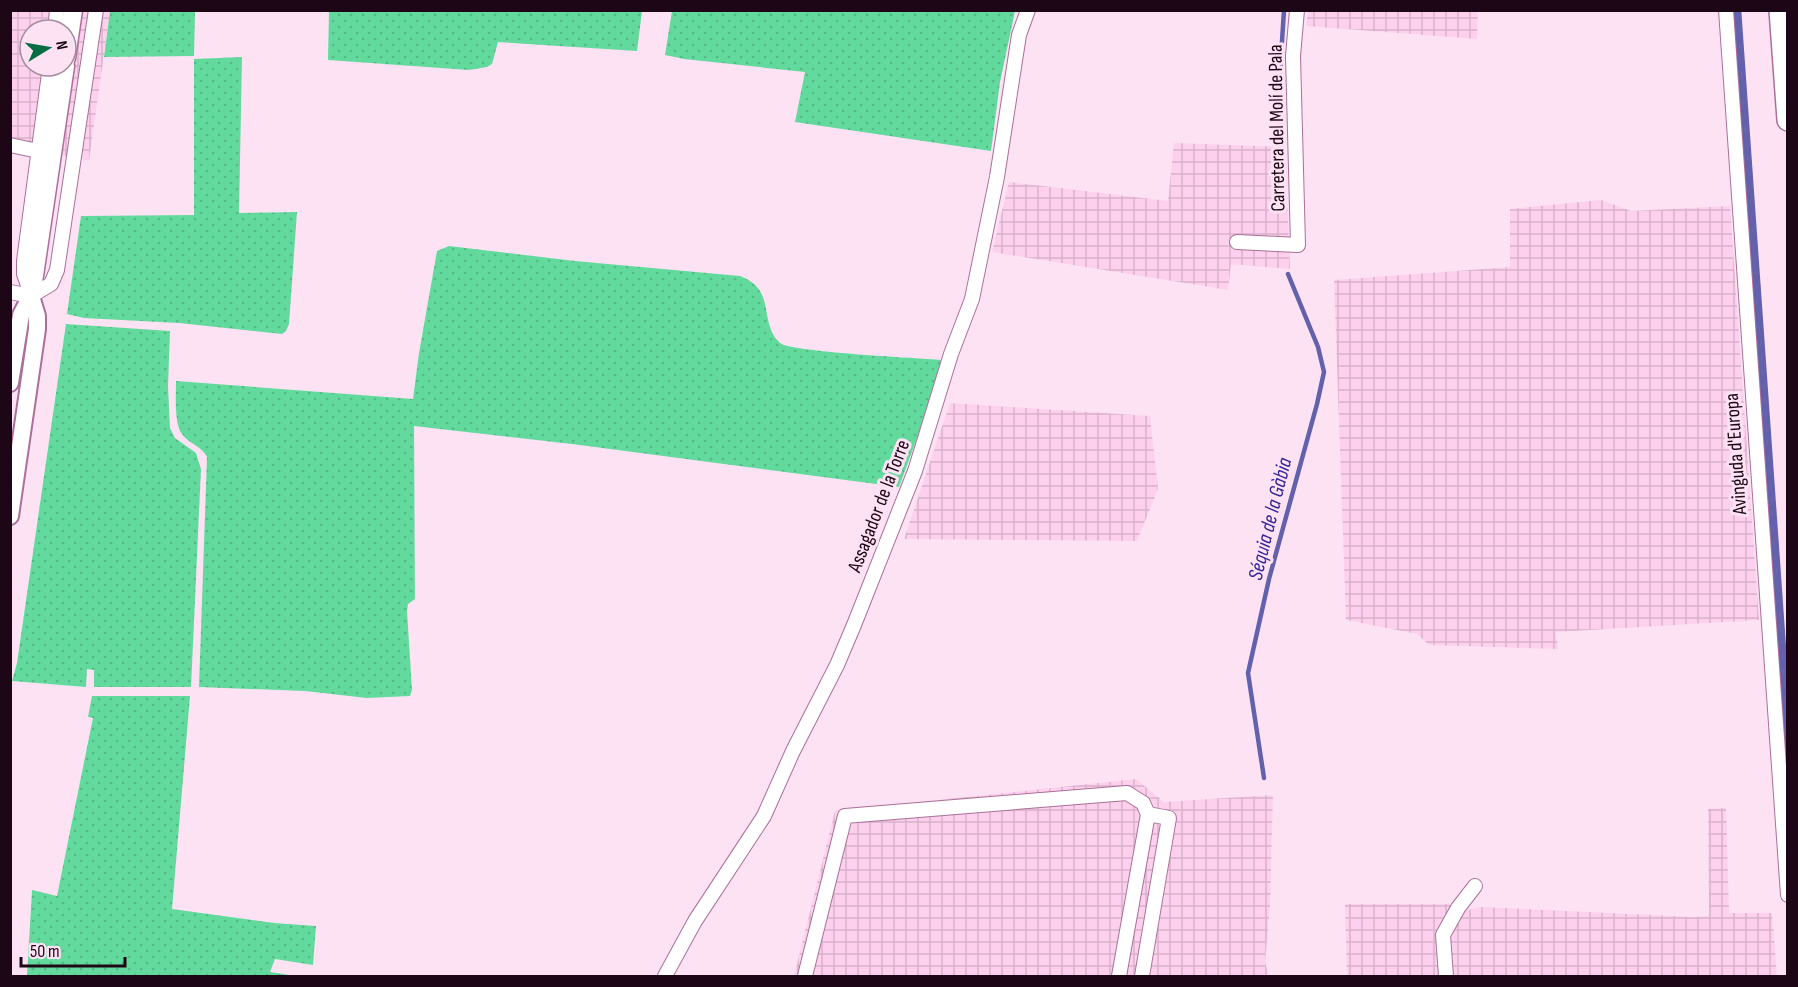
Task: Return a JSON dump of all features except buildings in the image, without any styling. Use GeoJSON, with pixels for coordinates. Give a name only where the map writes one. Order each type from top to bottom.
{"type":"FeatureCollection","features":[{"type":"Feature","properties":{"kind":"highway"},"geometry":{"type":"LineString","coordinates":[[1780,10],[1788,120]]}},
{"type":"Feature","properties":{"kind":"main road"},"geometry":{"type":"LineString","coordinates":[[32,296],[63,78]]}},
{"type":"Feature","properties":{"kind":"street"},"geometry":{"type":"LineString","coordinates":[[10,383],[21,315],[32,296],[51,284],[57,270],[96,10]]}},
{"type":"Feature","properties":{"kind":"street","name":"Assagador de la Torre"},"geometry":{"type":"LineString","coordinates":[[665,976],[695,921],[764,816],[850,635],[915,471],[951,354],[972,298],[997,177],[1019,35],[1028,10]]}},
{"type":"Feature","properties":{"kind":"street","name":"Carretera del Molí de Pala"},"geometry":{"type":"LineString","coordinates":[[1237,242],[1298,245],[1293,56],[1298,10]]}},
{"type":"Feature","properties":{"kind":"street","name":"Avinguda d'Europa"},"geometry":{"type":"LineString","coordinates":[[1726,10],[1788,895]]}},
{"type":"Feature","properties":{"kind":"street"},"geometry":{"type":"LineString","coordinates":[[10,516],[38,328],[32,296],[24,274],[24,261],[48,78]]}},
{"type":"Feature","properties":{"kind":"street"},"geometry":{"type":"LineString","coordinates":[[10,145],[38,151]]}},
{"type":"Feature","properties":{"kind":"street"},"geometry":{"type":"LineString","coordinates":[[10,292],[32,296]]}},
{"type":"Feature","properties":{"kind":"street"},"geometry":{"type":"LineString","coordinates":[[805,976],[845,816],[1127,794],[1143,803],[1148,814],[1119,976]]}},
{"type":"Feature","properties":{"kind":"street"},"geometry":{"type":"LineString","coordinates":[[1142,976],[1169,818],[1148,814]]}},
{"type":"Feature","properties":{"kind":"street"},"geometry":{"type":"LineString","coordinates":[[1446,976],[1443,935],[1458,908],[1475,886]]}},
{"type":"Feature","properties":{"kind":"shaded area"},"geometry":{"type":"Polygon","coordinates":[[[11,11],[110,11],[89,161],[11,145],[11,11]]]}},
{"type":"Feature","properties":{"kind":"shaded area"},"geometry":{"type":"Polygon","coordinates":[[[1308,11],[1478,11],[1477,39],[1306,26],[1308,11]]]}},
{"type":"Feature","properties":{"kind":"shaded area"},"geometry":{"type":"Polygon","coordinates":[[[1174,143],[1285,147],[1290,269],[1231,264],[1228,290],[992,252],[1009,182],[1168,201],[1174,143]]]}},
{"type":"Feature","properties":{"kind":"shaded area"},"geometry":{"type":"Polygon","coordinates":[[[1601,200],[1631,211],[1730,206],[1759,620],[1556,632],[1558,649],[1429,645],[1417,634],[1346,620],[1334,280],[1510,267],[1510,209],[1601,200]]]}},
{"type":"Feature","properties":{"kind":"shaded area"},"geometry":{"type":"Polygon","coordinates":[[[950,403],[1150,416],[1158,489],[1137,541],[904,539],[950,403]]]}},
{"type":"Feature","properties":{"kind":"shaded area"},"geometry":{"type":"Polygon","coordinates":[[[1136,779],[1164,802],[1273,795],[1270,906],[1265,962],[1269,976],[794,976],[835,811],[1136,779]]]}},
{"type":"Feature","properties":{"kind":"shaded area"},"geometry":{"type":"Polygon","coordinates":[[[1726,808],[1729,913],[1772,913],[1777,976],[1347,976],[1345,904],[1451,904],[1463,911],[1481,907],[1709,916],[1708,809],[1726,808]]]}},
{"type":"Feature","properties":{"kind":"green space"},"geometry":{"type":"Polygon","coordinates":[[[329,10],[642,11],[637,51],[498,42],[492,64],[469,70],[328,60],[329,10]]]}},
{"type":"Feature","properties":{"kind":"green space"},"geometry":{"type":"Polygon","coordinates":[[[110,11],[195,11],[194,56],[104,57],[110,11]]]}},
{"type":"Feature","properties":{"kind":"green space"},"geometry":{"type":"Polygon","coordinates":[[[672,11],[1015,11],[1000,82],[991,151],[795,122],[805,72],[665,55],[672,11]]]}},
{"type":"Feature","properties":{"kind":"green space"},"geometry":{"type":"Polygon","coordinates":[[[242,57],[239,213],[297,212],[289,324],[286,331],[282,334],[179,323],[84,318],[67,314],[81,216],[194,215],[194,59],[242,57]]]}},
{"type":"Feature","properties":{"kind":"green space"},"geometry":{"type":"Polygon","coordinates":[[[449,246],[575,261],[740,276],[759,289],[773,335],[780,343],[829,352],[941,360],[921,427],[899,487],[572,444],[414,426],[415,599],[408,604],[407,611],[412,690],[410,696],[367,698],[305,691],[199,687],[207,457],[179,429],[176,381],[413,399],[437,251],[449,246]]]}},
{"type":"Feature","properties":{"kind":"green space"},"geometry":{"type":"Polygon","coordinates":[[[66,324],[170,331],[168,386],[170,428],[175,438],[196,453],[201,469],[191,687],[94,687],[94,670],[87,669],[86,687],[12,681],[17,663],[66,324]]]}},
{"type":"Feature","properties":{"kind":"green space"},"geometry":{"type":"Polygon","coordinates":[[[92,696],[190,696],[172,909],[274,923],[316,926],[313,965],[275,959],[270,972],[296,976],[27,976],[32,890],[57,896],[93,718],[88,717],[92,696]]]}},
{"type":"Feature","properties":{"kind":"waterway","name":"Séquia de la Gàbia"},"geometry":{"type":"LineString","coordinates":[[1283,204],[1279,88],[1284,10]]}},
{"type":"Feature","properties":{"kind":"waterway"},"geometry":{"type":"LineString","coordinates":[[1735,10],[1788,763]]}},
{"type":"Feature","properties":{"kind":"waterway"},"geometry":{"type":"LineString","coordinates":[[1739,10],[1788,706]]}},
{"type":"Feature","properties":{"kind":"waterway","name":"Séquia de la Gàbia"},"geometry":{"type":"LineString","coordinates":[[1264,778],[1248,673],[1269,579],[1324,372],[1318,347],[1288,274]]}}]}
